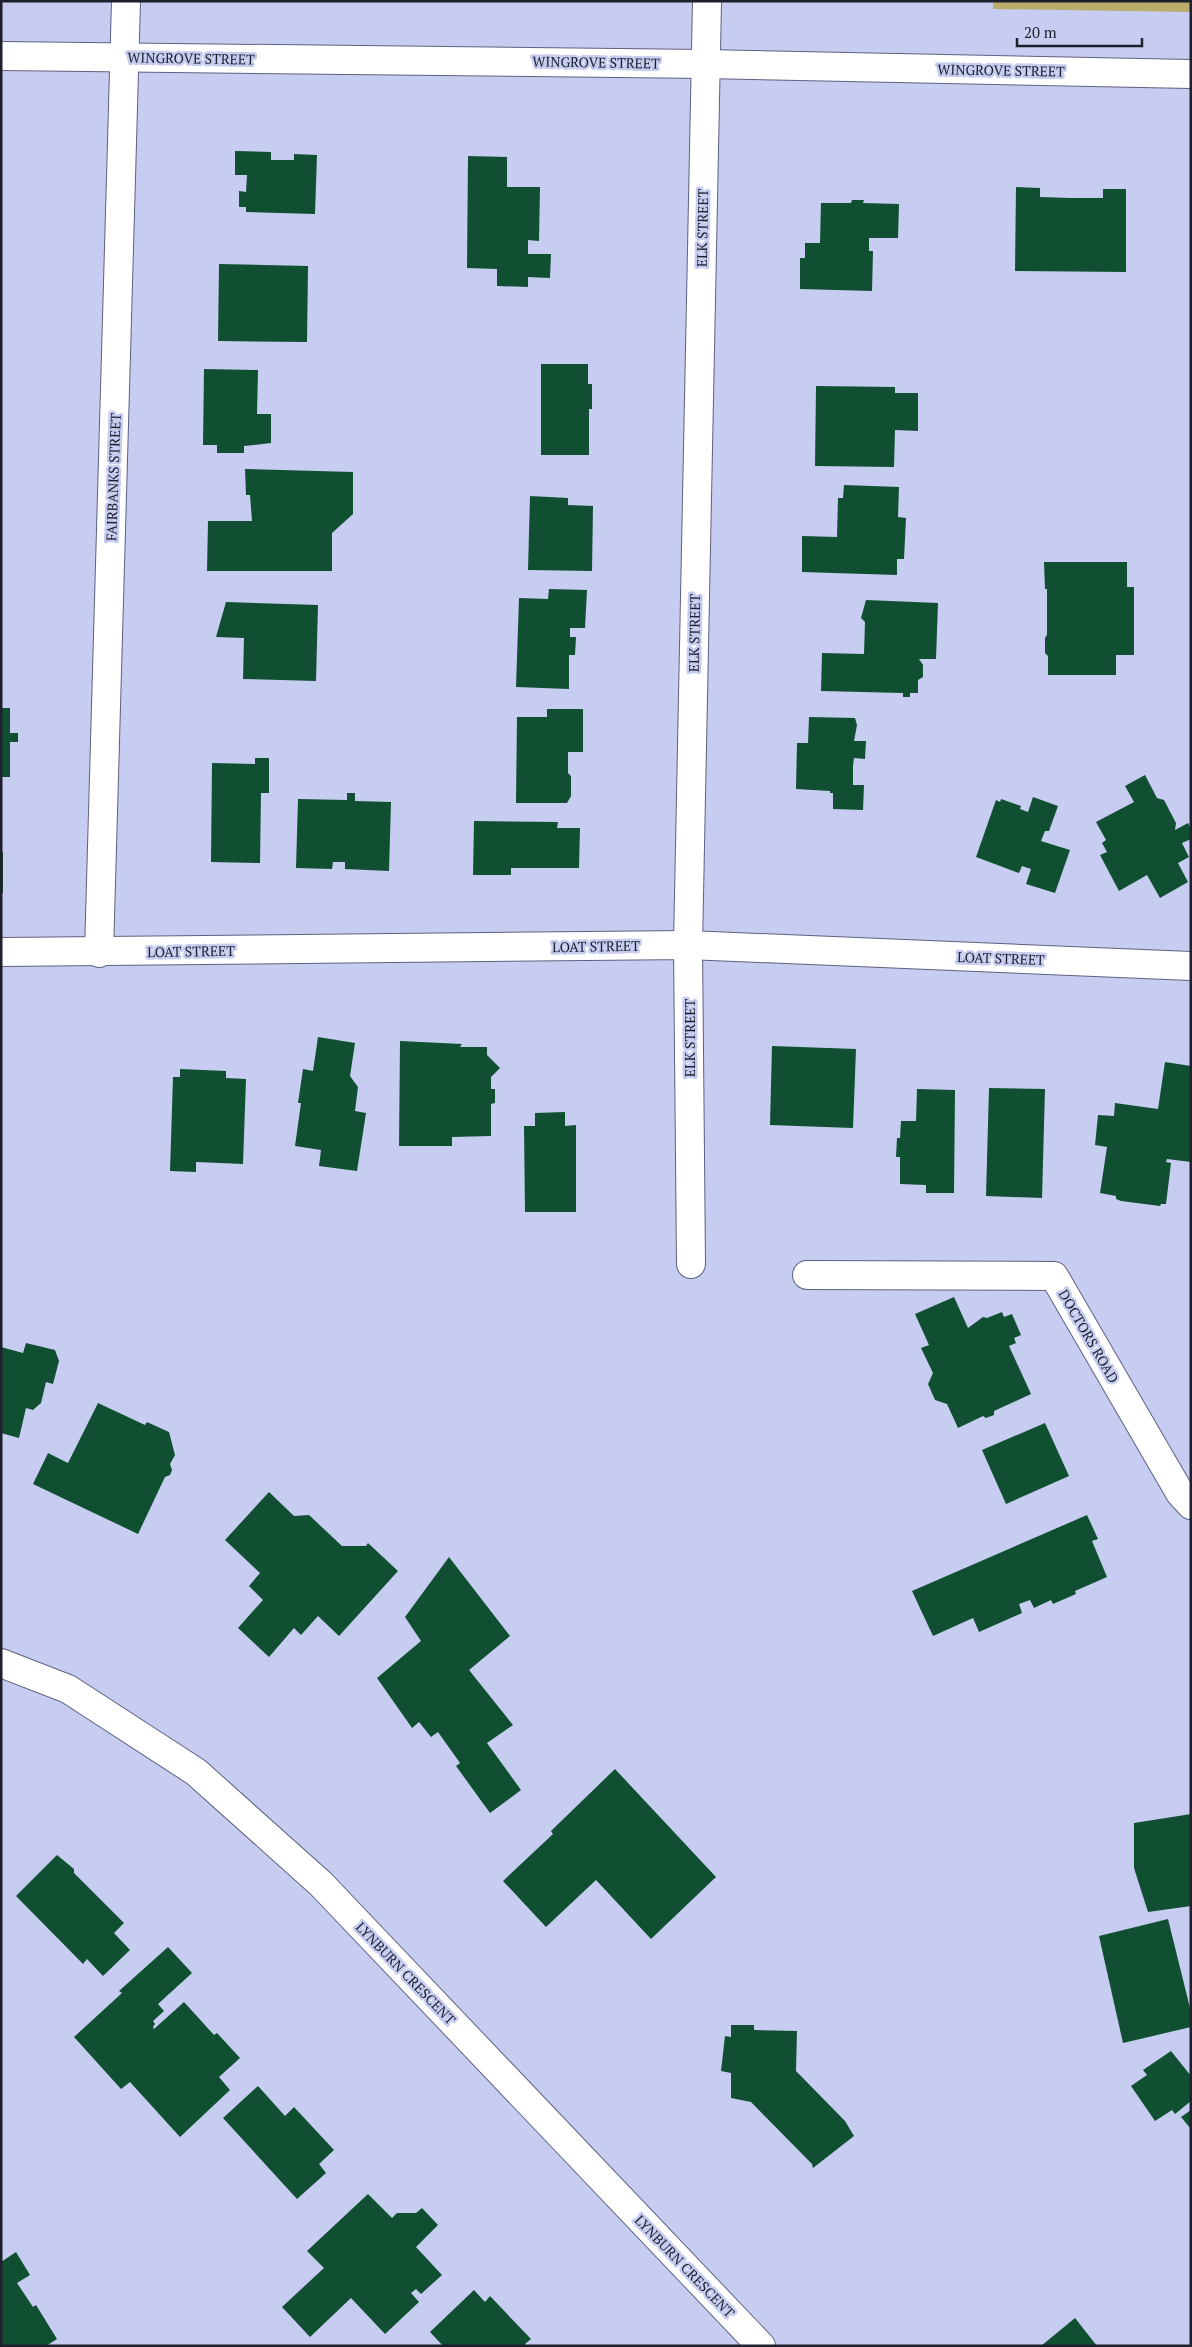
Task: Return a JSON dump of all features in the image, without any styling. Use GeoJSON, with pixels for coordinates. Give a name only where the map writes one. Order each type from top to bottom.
{"type":"FeatureCollection","features":[{"type":"Feature","properties":{"kind":"street","name":"FAIRBANKS STREET"},"geometry":{"type":"LineString","coordinates":[[99,952],[126,1]]}},
{"type":"Feature","properties":{"kind":"street","name":"ELK STREET"},"geometry":{"type":"LineString","coordinates":[[691,1264],[688,945],[707,1]]}},
{"type":"Feature","properties":{"kind":"street","name":"WINGROVE STREET"},"geometry":{"type":"LineString","coordinates":[[1,56],[705,64],[1191,74]]}},
{"type":"Feature","properties":{"kind":"street","name":"LOAT STREET"},"geometry":{"type":"LineString","coordinates":[[1,952],[688,945],[1191,966]]}},
{"type":"Feature","properties":{"kind":"street","name":"DOCTORS ROAD"},"geometry":{"type":"LineString","coordinates":[[806,1275],[1054,1276],[1180,1494],[1191,1505]]}},
{"type":"Feature","properties":{"kind":"street","name":"LYNBURN CRESCENT"},"geometry":{"type":"LineString","coordinates":[[1,1663],[68,1689],[196,1772],[321,1884],[761,2346]]}},
{"type":"Feature","properties":{"kind":"shaded area"},"geometry":{"type":"Polygon","coordinates":[[[993,1],[1191,1],[1191,12],[993,9],[993,1]]]}},
{"type":"Feature","properties":{"kind":"building"},"geometry":{"type":"Polygon","coordinates":[[[235,151],[271,152],[271,160],[294,160],[294,154],[317,155],[315,214],[246,212],[246,207],[239,207],[239,191],[246,192],[247,175],[235,175],[235,151]]]}},
{"type":"Feature","properties":{"kind":"building"},"geometry":{"type":"Polygon","coordinates":[[[468,156],[507,157],[507,187],[540,187],[539,241],[528,240],[528,254],[551,254],[550,278],[528,277],[528,287],[497,286],[497,269],[467,268],[468,156]]]}},
{"type":"Feature","properties":{"kind":"building"},"geometry":{"type":"Polygon","coordinates":[[[1016,187],[1040,188],[1040,197],[1071,198],[1103,198],[1103,189],[1126,189],[1126,272],[1015,271],[1016,187]]]}},
{"type":"Feature","properties":{"kind":"building"},"geometry":{"type":"Polygon","coordinates":[[[852,200],[864,200],[863,203],[899,204],[898,238],[869,238],[869,251],[873,251],[872,291],[800,289],[800,258],[805,258],[805,243],[820,243],[821,203],[851,203],[852,200]]]}},
{"type":"Feature","properties":{"kind":"building"},"geometry":{"type":"Polygon","coordinates":[[[219,264],[308,266],[307,342],[218,341],[219,264]]]}},
{"type":"Feature","properties":{"kind":"building"},"geometry":{"type":"Polygon","coordinates":[[[541,364],[588,364],[588,384],[592,384],[592,409],[589,409],[589,455],[541,455],[541,364]]]}},
{"type":"Feature","properties":{"kind":"building"},"geometry":{"type":"Polygon","coordinates":[[[204,369],[258,370],[257,414],[271,414],[271,443],[244,446],[244,453],[217,453],[217,445],[203,445],[204,369]]]}},
{"type":"Feature","properties":{"kind":"building"},"geometry":{"type":"Polygon","coordinates":[[[816,386],[895,387],[895,393],[918,393],[918,431],[895,430],[894,467],[815,466],[816,386]]]}},
{"type":"Feature","properties":{"kind":"building"},"geometry":{"type":"Polygon","coordinates":[[[245,469],[353,472],[353,514],[332,533],[332,571],[207,571],[208,521],[252,521],[250,495],[246,495],[245,469]]]}},
{"type":"Feature","properties":{"kind":"building"},"geometry":{"type":"Polygon","coordinates":[[[844,485],[899,487],[898,517],[906,518],[904,559],[897,559],[897,575],[802,572],[802,536],[837,537],[838,498],[843,498],[844,485]]]}},
{"type":"Feature","properties":{"kind":"building"},"geometry":{"type":"Polygon","coordinates":[[[530,496],[568,498],[568,505],[593,506],[592,571],[528,570],[530,496]]]}},
{"type":"Feature","properties":{"kind":"building"},"geometry":{"type":"Polygon","coordinates":[[[1044,562],[1127,562],[1127,587],[1134,587],[1134,655],[1116,655],[1116,675],[1048,675],[1048,656],[1045,653],[1047,589],[1045,589],[1044,562]]]}},
{"type":"Feature","properties":{"kind":"building"},"geometry":{"type":"Polygon","coordinates":[[[549,589],[587,590],[585,628],[570,628],[570,637],[576,637],[575,655],[569,655],[569,689],[516,687],[519,598],[548,599],[549,589]]]}},
{"type":"Feature","properties":{"kind":"building"},"geometry":{"type":"Polygon","coordinates":[[[866,600],[938,603],[936,659],[919,659],[923,665],[923,677],[918,680],[918,693],[910,693],[910,697],[903,697],[903,693],[821,691],[822,653],[864,654],[865,622],[861,618],[866,600]]]}},
{"type":"Feature","properties":{"kind":"building"},"geometry":{"type":"Polygon","coordinates":[[[226,602],[318,605],[316,681],[243,679],[244,638],[216,637],[226,602]]]}},
{"type":"Feature","properties":{"kind":"building"},"geometry":{"type":"Polygon","coordinates":[[[1,708],[10,708],[10,733],[18,733],[18,742],[10,742],[10,777],[1,777],[1,708]]]}},
{"type":"Feature","properties":{"kind":"building"},"geometry":{"type":"Polygon","coordinates":[[[547,709],[583,709],[583,752],[568,752],[571,796],[567,803],[516,803],[517,717],[547,717],[547,709]]]}},
{"type":"Feature","properties":{"kind":"building"},"geometry":{"type":"Polygon","coordinates":[[[809,717],[855,718],[857,725],[854,741],[866,741],[865,759],[854,758],[853,766],[853,785],[864,785],[863,810],[833,809],[833,793],[830,793],[830,791],[796,789],[797,743],[808,743],[809,717]]]}},
{"type":"Feature","properties":{"kind":"building"},"geometry":{"type":"Polygon","coordinates":[[[255,758],[269,758],[269,793],[261,793],[260,863],[211,862],[212,763],[255,764],[255,758]]]}},
{"type":"Feature","properties":{"kind":"building"},"geometry":{"type":"Polygon","coordinates":[[[1145,775],[1157,798],[1164,800],[1176,823],[1175,830],[1188,823],[1191,829],[1191,839],[1182,843],[1189,857],[1178,863],[1188,882],[1160,898],[1147,875],[1119,891],[1100,855],[1107,852],[1102,843],[1106,840],[1096,822],[1134,802],[1125,786],[1145,775]]]}},
{"type":"Feature","properties":{"kind":"building"},"geometry":{"type":"Polygon","coordinates":[[[347,793],[355,793],[355,801],[391,802],[389,871],[345,869],[345,862],[333,862],[332,869],[296,868],[298,799],[347,800],[347,793]]]}},
{"type":"Feature","properties":{"kind":"building"},"geometry":{"type":"Polygon","coordinates":[[[1033,797],[1058,806],[1049,831],[1045,831],[1041,841],[1070,850],[1055,893],[1026,884],[1031,869],[1022,866],[1019,873],[976,857],[996,800],[1000,802],[1001,799],[1021,806],[1020,809],[1028,812],[1033,797]]]}},
{"type":"Feature","properties":{"kind":"building"},"geometry":{"type":"Polygon","coordinates":[[[474,821],[558,822],[557,828],[580,828],[579,868],[511,868],[511,875],[473,875],[474,821]]]}},
{"type":"Feature","properties":{"kind":"building"},"geometry":{"type":"Polygon","coordinates":[[[1,852],[3,852],[3,893],[1,893],[1,852]]]}},
{"type":"Feature","properties":{"kind":"building"},"geometry":{"type":"Polygon","coordinates":[[[318,1037],[355,1043],[350,1076],[358,1087],[355,1111],[366,1113],[357,1171],[319,1166],[321,1150],[295,1146],[301,1103],[298,1103],[303,1069],[313,1071],[318,1037]]]}},
{"type":"Feature","properties":{"kind":"building"},"geometry":{"type":"Polygon","coordinates":[[[400,1041],[462,1044],[460,1047],[487,1047],[487,1055],[500,1068],[491,1077],[491,1089],[495,1089],[495,1103],[491,1104],[491,1136],[452,1137],[452,1146],[399,1146],[400,1041]]]}},
{"type":"Feature","properties":{"kind":"building"},"geometry":{"type":"Polygon","coordinates":[[[772,1046],[856,1049],[853,1128],[770,1125],[772,1046]]]}},
{"type":"Feature","properties":{"kind":"building"},"geometry":{"type":"Polygon","coordinates":[[[1165,1062],[1191,1066],[1191,1162],[1167,1159],[1166,1162],[1171,1163],[1166,1204],[1161,1204],[1160,1206],[1121,1201],[1116,1199],[1116,1196],[1100,1193],[1107,1147],[1095,1145],[1098,1115],[1114,1116],[1115,1103],[1158,1109],[1165,1062]]]}},
{"type":"Feature","properties":{"kind":"building"},"geometry":{"type":"Polygon","coordinates":[[[180,1069],[226,1071],[226,1078],[246,1079],[243,1164],[196,1162],[196,1172],[170,1171],[173,1077],[180,1077],[180,1069]]]}},
{"type":"Feature","properties":{"kind":"building"},"geometry":{"type":"Polygon","coordinates":[[[989,1088],[1045,1089],[1042,1198],[986,1196],[989,1088]]]}},
{"type":"Feature","properties":{"kind":"building"},"geometry":{"type":"Polygon","coordinates":[[[917,1089],[955,1090],[954,1193],[926,1193],[926,1185],[900,1184],[900,1157],[896,1157],[897,1138],[900,1138],[901,1121],[916,1121],[917,1089]]]}},
{"type":"Feature","properties":{"kind":"building"},"geometry":{"type":"Polygon","coordinates":[[[565,1112],[565,1126],[576,1125],[576,1212],[525,1212],[524,1126],[535,1126],[535,1113],[565,1112]]]}},
{"type":"Feature","properties":{"kind":"building"},"geometry":{"type":"Polygon","coordinates":[[[954,1297],[968,1328],[983,1317],[987,1318],[1002,1312],[1004,1317],[1012,1314],[1021,1335],[1014,1338],[1016,1343],[1009,1346],[1031,1394],[994,1411],[994,1415],[986,1418],[983,1416],[958,1428],[947,1404],[935,1400],[928,1384],[933,1373],[921,1348],[929,1345],[915,1314],[954,1297]]]}},
{"type":"Feature","properties":{"kind":"building"},"geometry":{"type":"Polygon","coordinates":[[[26,1343],[55,1350],[59,1361],[53,1384],[46,1382],[41,1403],[33,1410],[26,1408],[19,1438],[1,1433],[1,1347],[23,1353],[26,1343]]]}},
{"type":"Feature","properties":{"kind":"building"},"geometry":{"type":"Polygon","coordinates":[[[98,1403],[145,1425],[147,1422],[169,1432],[175,1455],[170,1464],[172,1470],[170,1475],[165,1477],[138,1534],[33,1484],[48,1453],[68,1463],[98,1403]]]}},
{"type":"Feature","properties":{"kind":"building"},"geometry":{"type":"Polygon","coordinates":[[[1045,1423],[1069,1476],[1006,1504],[982,1450],[1045,1423]]]}},
{"type":"Feature","properties":{"kind":"building"},"geometry":{"type":"Polygon","coordinates":[[[269,1492],[294,1516],[309,1515],[342,1546],[366,1546],[368,1543],[398,1571],[339,1636],[318,1616],[301,1635],[294,1628],[269,1657],[238,1628],[263,1600],[249,1586],[260,1573],[225,1540],[269,1492]]]}},
{"type":"Feature","properties":{"kind":"building"},"geometry":{"type":"Polygon","coordinates":[[[1087,1515],[1098,1539],[1092,1541],[1107,1577],[1075,1591],[1076,1594],[1053,1604],[1051,1600],[1034,1608],[1030,1600],[1019,1604],[1022,1613],[979,1632],[973,1618],[933,1636],[912,1591],[1087,1515]]]}},
{"type":"Feature","properties":{"kind":"building"},"geometry":{"type":"Polygon","coordinates":[[[449,1557],[510,1636],[469,1670],[513,1725],[487,1743],[521,1790],[490,1813],[456,1766],[460,1763],[438,1732],[431,1737],[419,1722],[412,1728],[377,1678],[421,1641],[405,1617],[449,1557]]]}},
{"type":"Feature","properties":{"kind":"building"},"geometry":{"type":"Polygon","coordinates":[[[615,1769],[716,1877],[651,1939],[596,1880],[546,1927],[503,1881],[553,1834],[551,1831],[615,1769]]]}},
{"type":"Feature","properties":{"kind":"building"},"geometry":{"type":"Polygon","coordinates":[[[1191,1814],[1191,1906],[1148,1912],[1134,1868],[1134,1823],[1191,1814]]]}},
{"type":"Feature","properties":{"kind":"building"},"geometry":{"type":"Polygon","coordinates":[[[57,1855],[74,1869],[74,1873],[124,1923],[114,1933],[130,1950],[103,1976],[87,1959],[83,1964],[16,1896],[57,1855]]]}},
{"type":"Feature","properties":{"kind":"building"},"geometry":{"type":"Polygon","coordinates":[[[1168,1919],[1191,2012],[1191,2027],[1123,2043],[1099,1936],[1168,1919]]]}},
{"type":"Feature","properties":{"kind":"building"},"geometry":{"type":"Polygon","coordinates":[[[168,1947],[192,1973],[158,2004],[164,2011],[153,2021],[155,2024],[154,2029],[184,2002],[214,2035],[217,2033],[240,2058],[219,2077],[230,2090],[180,2137],[130,2082],[121,2089],[74,2037],[122,1993],[119,1991],[168,1947]]]}},
{"type":"Feature","properties":{"kind":"building"},"geometry":{"type":"Polygon","coordinates":[[[731,2025],[754,2025],[754,2030],[797,2031],[796,2071],[845,2121],[854,2136],[813,2168],[812,2164],[751,2102],[731,2098],[731,2073],[721,2071],[725,2036],[731,2037],[731,2025]]]}},
{"type":"Feature","properties":{"kind":"building"},"geometry":{"type":"Polygon","coordinates":[[[1171,2051],[1191,2076],[1191,2101],[1175,2114],[1172,2110],[1155,2121],[1131,2086],[1147,2075],[1143,2070],[1171,2051]]]}},
{"type":"Feature","properties":{"kind":"building"},"geometry":{"type":"Polygon","coordinates":[[[258,2086],[285,2116],[294,2107],[334,2150],[319,2164],[326,2173],[297,2199],[223,2118],[258,2086]]]}},
{"type":"Feature","properties":{"kind":"building"},"geometry":{"type":"Polygon","coordinates":[[[1191,2110],[1191,2129],[1181,2117],[1191,2110]]]}},
{"type":"Feature","properties":{"kind":"building"},"geometry":{"type":"Polygon","coordinates":[[[368,2194],[392,2218],[397,2213],[416,2213],[422,2208],[438,2225],[416,2247],[442,2275],[421,2294],[416,2289],[411,2293],[419,2302],[385,2334],[351,2298],[310,2337],[282,2307],[324,2268],[307,2251],[368,2194]]]}},
{"type":"Feature","properties":{"kind":"building"},"geometry":{"type":"Polygon","coordinates":[[[16,2252],[30,2275],[17,2283],[33,2307],[36,2305],[57,2339],[46,2346],[3,2346],[1,2343],[1,2262],[16,2252]]]}},
{"type":"Feature","properties":{"kind":"building"},"geometry":{"type":"Polygon","coordinates":[[[474,2290],[485,2302],[490,2296],[531,2339],[525,2344],[526,2346],[443,2346],[430,2332],[474,2290]]]}},
{"type":"Feature","properties":{"kind":"building"},"geometry":{"type":"Polygon","coordinates":[[[1075,2318],[1097,2346],[1041,2346],[1075,2318]]]}}]}
